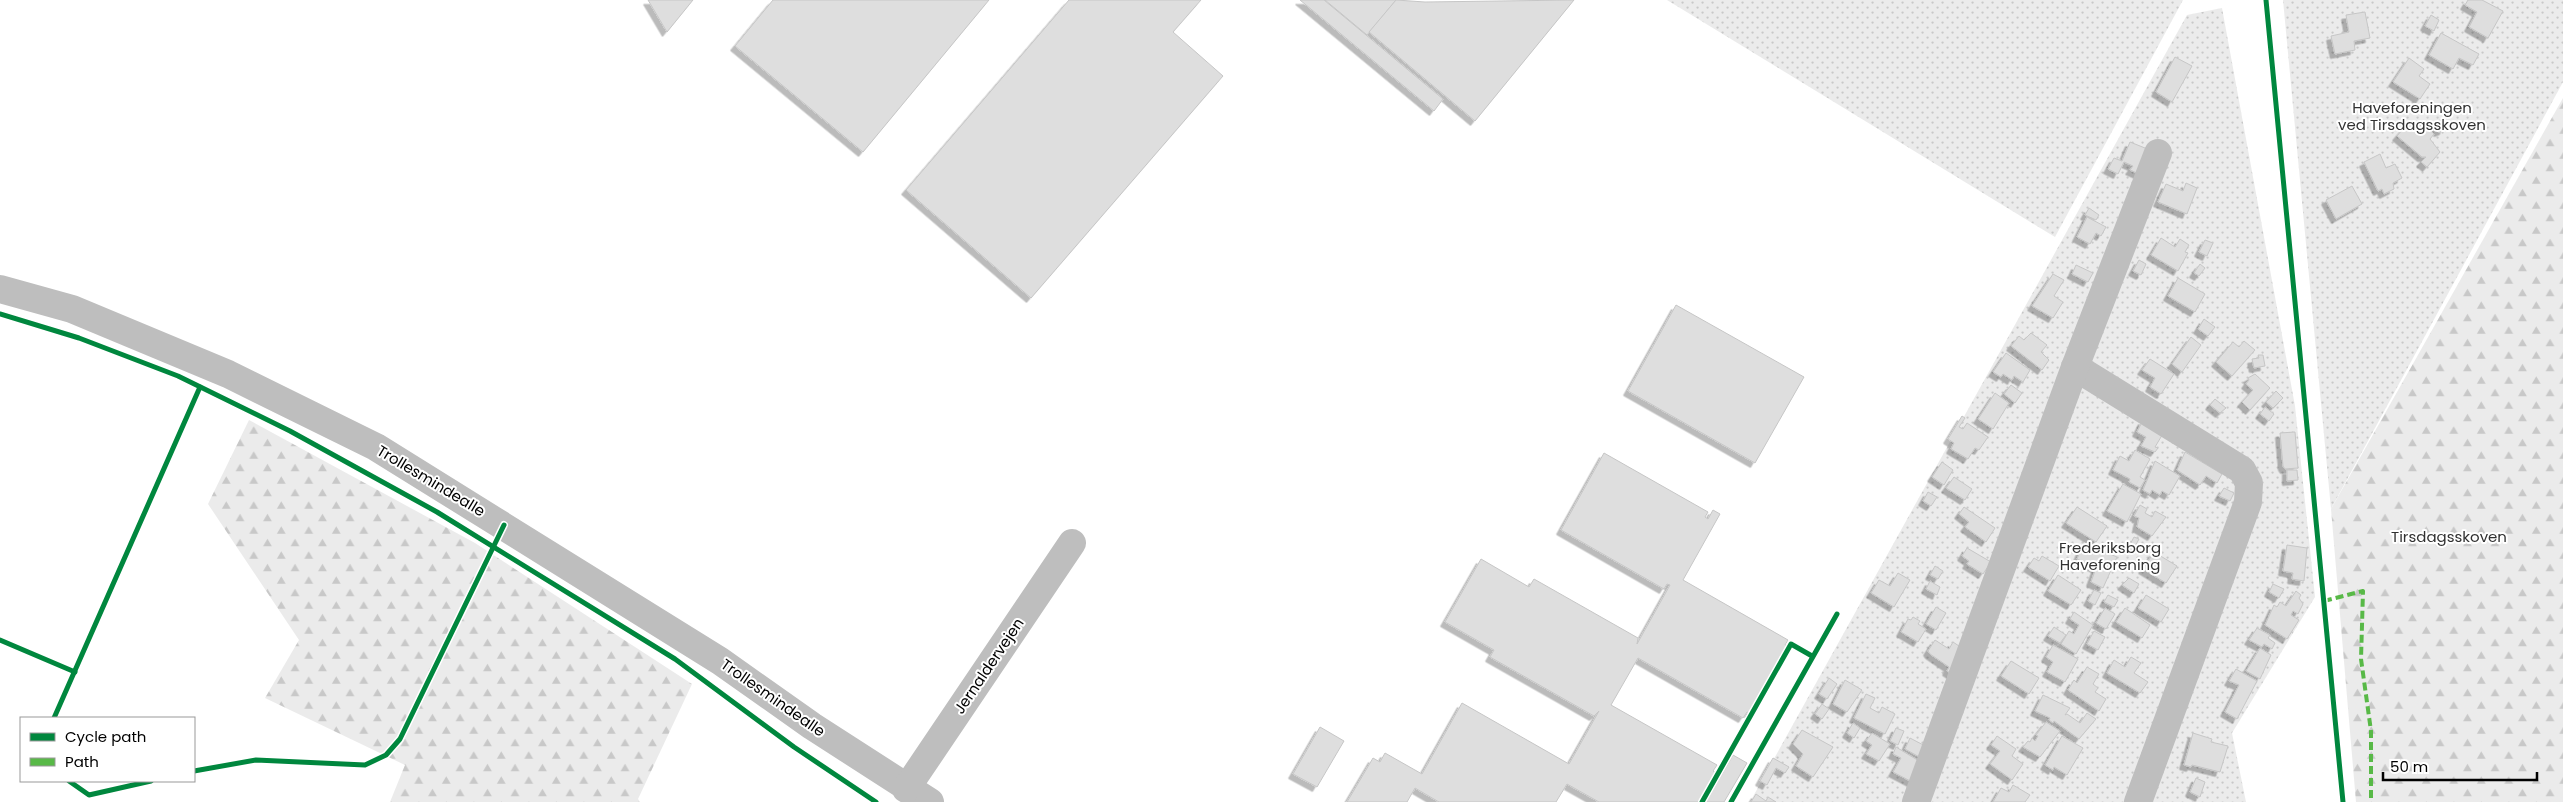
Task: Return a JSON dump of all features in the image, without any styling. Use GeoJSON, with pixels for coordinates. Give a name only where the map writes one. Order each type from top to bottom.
{"type":"FeatureCollection","features":[{"type":"Feature","properties":{"kind":"street"},"geometry":{"type":"LineString","coordinates":[[1916,802],[2075,367],[2158,153]]}},
{"type":"Feature","properties":{"kind":"street","name":"Trollesmindealle"},"geometry":{"type":"LineString","coordinates":[[0,289],[72,309],[228,374],[376,447],[720,661],[812,726],[906,789],[930,802]]}},
{"type":"Feature","properties":{"kind":"street"},"geometry":{"type":"LineString","coordinates":[[2075,367],[2242,470],[2248,483],[2248,502],[2138,802]]}},
{"type":"Feature","properties":{"kind":"street","name":"Jernaldervejen"},"geometry":{"type":"LineString","coordinates":[[906,789],[1072,543]]}},
{"type":"Feature","properties":{"kind":"green space"},"geometry":{"type":"Polygon","coordinates":[[[1667,0],[2183,0],[2055,237],[1667,0]]]}},
{"type":"Feature","properties":{"kind":"green space","name":"Haveforeningen ved Tirsdagsskoven"},"geometry":{"type":"Polygon","coordinates":[[[2283,0],[2563,0],[2563,82],[2331,509],[2283,0]]]}},
{"type":"Feature","properties":{"kind":"green space","name":"Frederiksborg Haveforening"},"geometry":{"type":"Polygon","coordinates":[[[2222,8],[2295,406],[2315,597],[2232,733],[2246,802],[1750,802],[2187,15],[2222,8]]]}},
{"type":"Feature","properties":{"kind":"green space","name":"Tirsdagsskoven"},"geometry":{"type":"Polygon","coordinates":[[[2563,98],[2563,802],[2356,802],[2331,509],[2563,98]]]}},
{"type":"Feature","properties":{"kind":"green space"},"geometry":{"type":"Polygon","coordinates":[[[249,420],[475,543],[692,684],[638,799],[640,802],[390,802],[405,765],[265,698],[299,640],[208,504],[249,420]]]}},
{"type":"Feature","properties":{"kind":"building"},"geometry":{"type":"Polygon","coordinates":[[[648,0],[693,0],[667,32],[648,0]]]}},
{"type":"Feature","properties":{"kind":"building"},"geometry":{"type":"Polygon","coordinates":[[[773,0],[989,0],[863,152],[735,46],[773,0]]]}},
{"type":"Feature","properties":{"kind":"building"},"geometry":{"type":"Polygon","coordinates":[[[1069,0],[1201,0],[1173,32],[1223,76],[1031,298],[906,190],[1069,0]]]}},
{"type":"Feature","properties":{"kind":"building"},"geometry":{"type":"Polygon","coordinates":[[[1300,0],[1324,0],[1443,99],[1434,111],[1300,0]]]}},
{"type":"Feature","properties":{"kind":"building"},"geometry":{"type":"Polygon","coordinates":[[[1325,0],[1396,0],[1367,35],[1325,0]]]}},
{"type":"Feature","properties":{"kind":"building"},"geometry":{"type":"Polygon","coordinates":[[[1396,0],[1425,2],[1574,0],[1475,121],[1369,32],[1396,0]]]}},
{"type":"Feature","properties":{"kind":"building"},"geometry":{"type":"Polygon","coordinates":[[[2468,0],[2482,0],[2503,11],[2488,38],[2469,27],[2477,12],[2465,5],[2468,0]]]}},
{"type":"Feature","properties":{"kind":"building"},"geometry":{"type":"Polygon","coordinates":[[[2365,12],[2370,38],[2354,41],[2355,50],[2335,54],[2331,36],[2349,32],[2346,15],[2365,12]]]}},
{"type":"Feature","properties":{"kind":"building"},"geometry":{"type":"Polygon","coordinates":[[[2431,15],[2439,20],[2434,31],[2425,26],[2431,15]]]}},
{"type":"Feature","properties":{"kind":"building"},"geometry":{"type":"Polygon","coordinates":[[[2441,33],[2479,54],[2473,65],[2459,58],[2453,69],[2429,55],[2441,33]]]}},
{"type":"Feature","properties":{"kind":"building"},"geometry":{"type":"Polygon","coordinates":[[[2175,57],[2192,66],[2172,102],[2156,92],[2175,57]]]}},
{"type":"Feature","properties":{"kind":"building"},"geometry":{"type":"Polygon","coordinates":[[[2409,58],[2424,69],[2419,76],[2430,84],[2420,99],[2393,82],[2409,58]]]}},
{"type":"Feature","properties":{"kind":"building"},"geometry":{"type":"Polygon","coordinates":[[[2440,120],[2445,124],[2444,130],[2439,132],[2434,129],[2435,123],[2440,120]]]}},
{"type":"Feature","properties":{"kind":"building"},"geometry":{"type":"Polygon","coordinates":[[[2409,122],[2417,129],[2422,123],[2434,134],[2430,139],[2440,152],[2427,167],[2421,162],[2426,157],[2422,157],[2397,136],[2409,122]]]}},
{"type":"Feature","properties":{"kind":"building"},"geometry":{"type":"Polygon","coordinates":[[[2130,142],[2150,150],[2139,174],[2130,170],[2133,166],[2124,162],[2118,174],[2108,169],[2114,158],[2122,161],[2130,142]]]}},
{"type":"Feature","properties":{"kind":"building"},"geometry":{"type":"Polygon","coordinates":[[[2380,154],[2386,168],[2395,164],[2402,178],[2393,183],[2394,189],[2384,194],[2382,189],[2378,191],[2364,162],[2380,154]]]}},
{"type":"Feature","properties":{"kind":"building"},"geometry":{"type":"Polygon","coordinates":[[[2186,183],[2197,188],[2187,214],[2158,202],[2166,184],[2183,191],[2186,183]]]}},
{"type":"Feature","properties":{"kind":"building"},"geometry":{"type":"Polygon","coordinates":[[[2352,186],[2362,204],[2336,219],[2326,200],[2352,186]]]}},
{"type":"Feature","properties":{"kind":"building"},"geometry":{"type":"Polygon","coordinates":[[[2089,208],[2099,215],[2096,220],[2085,215],[2089,208]]]}},
{"type":"Feature","properties":{"kind":"building"},"geometry":{"type":"Polygon","coordinates":[[[2087,217],[2106,227],[2101,236],[2096,233],[2090,244],[2077,237],[2087,217]]]}},
{"type":"Feature","properties":{"kind":"building"},"geometry":{"type":"Polygon","coordinates":[[[2161,238],[2175,247],[2180,239],[2189,245],[2185,252],[2188,253],[2178,271],[2151,255],[2161,238]]]}},
{"type":"Feature","properties":{"kind":"building"},"geometry":{"type":"Polygon","coordinates":[[[2205,240],[2213,243],[2207,256],[2199,252],[2205,240]]]}},
{"type":"Feature","properties":{"kind":"building"},"geometry":{"type":"Polygon","coordinates":[[[2139,260],[2146,264],[2141,275],[2133,271],[2139,260]]]}},
{"type":"Feature","properties":{"kind":"building"},"geometry":{"type":"Polygon","coordinates":[[[2200,264],[2205,268],[2199,276],[2194,273],[2200,264]]]}},
{"type":"Feature","properties":{"kind":"building"},"geometry":{"type":"Polygon","coordinates":[[[2076,265],[2093,273],[2088,282],[2072,274],[2076,265]]]}},
{"type":"Feature","properties":{"kind":"building"},"geometry":{"type":"Polygon","coordinates":[[[2053,274],[2064,280],[2054,296],[2063,302],[2053,318],[2032,306],[2053,274]]]}},
{"type":"Feature","properties":{"kind":"building"},"geometry":{"type":"Polygon","coordinates":[[[2178,278],[2205,294],[2195,312],[2168,296],[2178,278]]]}},
{"type":"Feature","properties":{"kind":"building"},"geometry":{"type":"Polygon","coordinates":[[[1676,305],[1804,377],[1755,463],[1628,391],[1676,305]]]}},
{"type":"Feature","properties":{"kind":"building"},"geometry":{"type":"Polygon","coordinates":[[[2204,319],[2215,327],[2208,336],[2198,329],[2204,319]]]}},
{"type":"Feature","properties":{"kind":"building"},"geometry":{"type":"Polygon","coordinates":[[[2031,333],[2047,345],[2041,352],[2049,360],[2042,370],[2011,346],[2019,336],[2024,340],[2031,333]]]}},
{"type":"Feature","properties":{"kind":"building"},"geometry":{"type":"Polygon","coordinates":[[[2191,337],[2201,345],[2182,372],[2172,364],[2191,337]]]}},
{"type":"Feature","properties":{"kind":"building"},"geometry":{"type":"Polygon","coordinates":[[[2244,341],[2255,350],[2232,376],[2216,362],[2233,342],[2239,347],[2244,341]]]}},
{"type":"Feature","properties":{"kind":"building"},"geometry":{"type":"Polygon","coordinates":[[[2006,353],[2030,370],[2023,382],[2014,376],[2012,380],[2003,374],[2001,377],[1993,372],[2006,353]]]}},
{"type":"Feature","properties":{"kind":"building"},"geometry":{"type":"Polygon","coordinates":[[[2258,355],[2263,355],[2265,366],[2254,368],[2252,359],[2259,358],[2258,355]]]}},
{"type":"Feature","properties":{"kind":"building"},"geometry":{"type":"Polygon","coordinates":[[[2150,359],[2174,374],[2161,394],[2150,387],[2155,378],[2142,370],[2150,359]]]}},
{"type":"Feature","properties":{"kind":"building"},"geometry":{"type":"Polygon","coordinates":[[[2255,374],[2270,388],[2250,410],[2242,402],[2253,390],[2246,384],[2249,380],[2248,378],[2255,374]]]}},
{"type":"Feature","properties":{"kind":"building"},"geometry":{"type":"Polygon","coordinates":[[[2011,385],[2022,393],[2015,403],[2004,394],[2011,385]]]}},
{"type":"Feature","properties":{"kind":"building"},"geometry":{"type":"Polygon","coordinates":[[[2276,391],[2283,398],[2273,408],[2266,402],[2276,391]]]}},
{"type":"Feature","properties":{"kind":"building"},"geometry":{"type":"Polygon","coordinates":[[[1995,393],[2009,403],[1993,429],[1978,419],[1995,393]]]}},
{"type":"Feature","properties":{"kind":"building"},"geometry":{"type":"Polygon","coordinates":[[[2215,399],[2226,408],[2220,413],[2210,405],[2215,399]]]}},
{"type":"Feature","properties":{"kind":"building"},"geometry":{"type":"Polygon","coordinates":[[[2265,407],[2274,414],[2269,421],[2260,414],[2265,407]]]}},
{"type":"Feature","properties":{"kind":"building"},"geometry":{"type":"Polygon","coordinates":[[[1962,416],[1965,418],[1959,427],[1963,429],[1967,423],[1988,437],[1979,450],[1975,448],[1968,459],[1951,449],[1954,443],[1948,439],[1962,416]]]}},
{"type":"Feature","properties":{"kind":"building"},"geometry":{"type":"Polygon","coordinates":[[[2143,420],[2164,432],[2155,447],[2158,448],[2155,452],[2141,446],[2146,437],[2137,432],[2143,420]]]}},
{"type":"Feature","properties":{"kind":"building"},"geometry":{"type":"Polygon","coordinates":[[[2295,432],[2298,468],[2285,469],[2283,466],[2280,433],[2295,432]]]}},
{"type":"Feature","properties":{"kind":"building"},"geometry":{"type":"Polygon","coordinates":[[[2135,450],[2150,459],[2140,477],[2145,480],[2140,488],[2129,482],[2130,479],[2113,470],[2120,456],[2129,461],[2135,450]]]}},
{"type":"Feature","properties":{"kind":"building"},"geometry":{"type":"Polygon","coordinates":[[[2185,452],[2222,474],[2217,483],[2206,476],[2200,485],[2177,470],[2185,452]]]}},
{"type":"Feature","properties":{"kind":"building"},"geometry":{"type":"Polygon","coordinates":[[[1604,453],[1708,512],[1705,517],[1708,519],[1713,510],[1720,514],[1683,580],[1788,640],[1785,645],[1788,647],[1750,713],[1747,712],[1743,718],[1638,658],[1611,705],[1717,765],[1713,771],[1716,773],[1700,802],[1599,802],[1567,784],[1556,802],[1439,802],[1415,788],[1407,802],[1347,802],[1373,758],[1380,762],[1385,753],[1422,774],[1462,703],[1569,764],[1599,711],[1594,716],[1490,657],[1494,650],[1445,622],[1481,559],[1529,587],[1534,579],[1638,638],[1637,644],[1670,585],[1667,584],[1664,589],[1561,530],[1604,453]]]}},
{"type":"Feature","properties":{"kind":"building"},"geometry":{"type":"Polygon","coordinates":[[[2155,461],[2180,476],[2169,495],[2162,491],[2160,495],[2152,490],[2150,494],[2143,490],[2155,461]]]}},
{"type":"Feature","properties":{"kind":"building"},"geometry":{"type":"Polygon","coordinates":[[[1942,462],[1953,470],[1944,485],[1932,477],[1942,462]]]}},
{"type":"Feature","properties":{"kind":"building"},"geometry":{"type":"Polygon","coordinates":[[[2287,470],[2297,470],[2298,480],[2287,481],[2287,470]]]}},
{"type":"Feature","properties":{"kind":"building"},"geometry":{"type":"Polygon","coordinates":[[[1954,477],[1972,489],[1965,500],[1946,488],[1954,477]]]}},
{"type":"Feature","properties":{"kind":"building"},"geometry":{"type":"Polygon","coordinates":[[[2123,484],[2141,494],[2127,522],[2107,511],[2123,484]]]}},
{"type":"Feature","properties":{"kind":"building"},"geometry":{"type":"Polygon","coordinates":[[[2224,488],[2234,493],[2230,501],[2219,496],[2224,488]]]}},
{"type":"Feature","properties":{"kind":"building"},"geometry":{"type":"Polygon","coordinates":[[[1928,492],[1937,497],[1931,506],[1923,501],[1928,492]]]}},
{"type":"Feature","properties":{"kind":"building"},"geometry":{"type":"Polygon","coordinates":[[[2140,505],[2147,509],[2145,513],[2152,517],[2155,511],[2166,517],[2152,536],[2137,527],[2139,518],[2134,516],[2140,505]]]}},
{"type":"Feature","properties":{"kind":"building"},"geometry":{"type":"Polygon","coordinates":[[[1964,507],[1995,528],[1986,542],[1965,527],[1969,522],[1959,514],[1964,507]]]}},
{"type":"Feature","properties":{"kind":"building"},"geometry":{"type":"Polygon","coordinates":[[[2077,507],[2107,526],[2096,542],[2066,523],[2077,507]]]}},
{"type":"Feature","properties":{"kind":"building"},"geometry":{"type":"Polygon","coordinates":[[[2134,537],[2139,539],[2133,550],[2128,548],[2134,537]]]}},
{"type":"Feature","properties":{"kind":"building"},"geometry":{"type":"Polygon","coordinates":[[[2084,543],[2117,557],[2103,588],[2091,582],[2096,568],[2077,559],[2084,543]]]}},
{"type":"Feature","properties":{"kind":"building"},"geometry":{"type":"Polygon","coordinates":[[[2287,545],[2307,548],[2304,581],[2292,579],[2293,573],[2283,571],[2287,545]]]}},
{"type":"Feature","properties":{"kind":"building"},"geometry":{"type":"Polygon","coordinates":[[[1967,548],[1991,562],[1983,574],[1967,564],[1969,561],[1962,556],[1967,548]]]}},
{"type":"Feature","properties":{"kind":"building"},"geometry":{"type":"Polygon","coordinates":[[[2154,552],[2177,566],[2166,583],[2143,569],[2154,552]]]}},
{"type":"Feature","properties":{"kind":"building"},"geometry":{"type":"Polygon","coordinates":[[[2042,556],[2059,566],[2050,581],[2028,567],[2034,558],[2039,561],[2042,556]]]}},
{"type":"Feature","properties":{"kind":"building"},"geometry":{"type":"Polygon","coordinates":[[[1935,566],[1943,571],[1938,579],[1930,575],[1935,566]]]}},
{"type":"Feature","properties":{"kind":"building"},"geometry":{"type":"Polygon","coordinates":[[[1898,573],[1910,580],[1894,607],[1871,593],[1879,580],[1890,586],[1898,573]]]}},
{"type":"Feature","properties":{"kind":"building"},"geometry":{"type":"Polygon","coordinates":[[[2058,575],[2081,590],[2071,605],[2048,591],[2058,575]]]}},
{"type":"Feature","properties":{"kind":"building"},"geometry":{"type":"Polygon","coordinates":[[[2129,578],[2139,584],[2134,593],[2122,585],[2129,578]]]}},
{"type":"Feature","properties":{"kind":"building"},"geometry":{"type":"Polygon","coordinates":[[[1930,581],[1940,587],[1937,595],[1926,589],[1930,581]]]}},
{"type":"Feature","properties":{"kind":"building"},"geometry":{"type":"Polygon","coordinates":[[[2273,584],[2284,589],[2279,598],[2269,592],[2273,584]]]}},
{"type":"Feature","properties":{"kind":"building"},"geometry":{"type":"Polygon","coordinates":[[[2094,590],[2101,593],[2095,605],[2088,601],[2094,590]]]}},
{"type":"Feature","properties":{"kind":"building"},"geometry":{"type":"Polygon","coordinates":[[[2296,591],[2301,595],[2299,598],[2303,604],[2298,614],[2293,611],[2291,615],[2299,620],[2287,639],[2265,625],[2274,605],[2277,607],[2280,602],[2286,606],[2296,591]]]}},
{"type":"Feature","properties":{"kind":"building"},"geometry":{"type":"Polygon","coordinates":[[[2108,595],[2118,600],[2114,607],[2104,602],[2108,595]]]}},
{"type":"Feature","properties":{"kind":"building"},"geometry":{"type":"Polygon","coordinates":[[[2146,595],[2169,609],[2161,622],[2138,608],[2146,595]]]}},
{"type":"Feature","properties":{"kind":"building"},"geometry":{"type":"Polygon","coordinates":[[[1936,607],[1946,613],[1936,630],[1926,624],[1936,607]]]}},
{"type":"Feature","properties":{"kind":"building"},"geometry":{"type":"Polygon","coordinates":[[[2105,608],[2115,614],[2106,629],[2096,623],[2105,608]]]}},
{"type":"Feature","properties":{"kind":"building"},"geometry":{"type":"Polygon","coordinates":[[[2125,608],[2150,625],[2142,638],[2116,622],[2125,608]]]}},
{"type":"Feature","properties":{"kind":"building"},"geometry":{"type":"Polygon","coordinates":[[[2074,612],[2093,625],[2076,654],[2061,644],[2069,631],[2074,634],[2079,625],[2070,619],[2074,612]]]}},
{"type":"Feature","properties":{"kind":"building"},"geometry":{"type":"Polygon","coordinates":[[[1913,617],[1920,621],[1918,624],[1926,629],[1918,642],[1901,632],[1908,619],[1911,620],[1913,617]]]}},
{"type":"Feature","properties":{"kind":"building"},"geometry":{"type":"Polygon","coordinates":[[[2054,627],[2066,635],[2060,643],[2048,636],[2054,627]]]}},
{"type":"Feature","properties":{"kind":"building"},"geometry":{"type":"Polygon","coordinates":[[[2257,628],[2270,635],[2268,638],[2275,643],[2272,649],[2264,644],[2262,647],[2249,640],[2257,628]]]}},
{"type":"Feature","properties":{"kind":"building"},"geometry":{"type":"Polygon","coordinates":[[[2094,631],[2105,637],[2098,650],[2087,644],[2094,631]]]}},
{"type":"Feature","properties":{"kind":"building"},"geometry":{"type":"Polygon","coordinates":[[[1935,640],[1949,649],[1953,642],[1962,648],[1953,675],[1947,671],[1949,667],[1928,651],[1935,640]]]}},
{"type":"Feature","properties":{"kind":"building"},"geometry":{"type":"Polygon","coordinates":[[[2053,645],[2078,659],[2065,682],[2047,672],[2053,662],[2046,657],[2053,645]]]}},
{"type":"Feature","properties":{"kind":"building"},"geometry":{"type":"Polygon","coordinates":[[[2260,648],[2271,655],[2260,679],[2246,671],[2260,648]]]}},
{"type":"Feature","properties":{"kind":"building"},"geometry":{"type":"Polygon","coordinates":[[[2131,657],[2141,663],[2134,673],[2148,682],[2140,693],[2107,673],[2114,660],[2125,667],[2131,657]]]}},
{"type":"Feature","properties":{"kind":"building"},"geometry":{"type":"Polygon","coordinates":[[[2011,661],[2039,678],[2029,694],[2001,676],[2011,661]]]}},
{"type":"Feature","properties":{"kind":"building"},"geometry":{"type":"Polygon","coordinates":[[[2087,667],[2099,674],[2093,684],[2098,688],[2095,692],[2106,699],[2099,711],[2068,690],[2074,680],[2077,683],[2087,667]]]}},
{"type":"Feature","properties":{"kind":"building"},"geometry":{"type":"Polygon","coordinates":[[[2236,669],[2257,681],[2237,719],[2225,712],[2239,685],[2229,681],[2236,669]]]}},
{"type":"Feature","properties":{"kind":"building"},"geometry":{"type":"Polygon","coordinates":[[[1829,678],[1837,684],[1827,699],[1819,694],[1829,678]]]}},
{"type":"Feature","properties":{"kind":"building"},"geometry":{"type":"Polygon","coordinates":[[[1845,680],[1862,690],[1847,712],[1833,704],[1845,680]]]}},
{"type":"Feature","properties":{"kind":"building"},"geometry":{"type":"Polygon","coordinates":[[[1866,694],[1875,698],[1870,708],[1879,713],[1882,707],[1895,714],[1885,734],[1854,718],[1866,694]]]}},
{"type":"Feature","properties":{"kind":"building"},"geometry":{"type":"Polygon","coordinates":[[[2043,695],[2070,708],[2065,715],[2067,714],[2080,723],[2087,713],[2096,719],[2079,739],[2054,721],[2053,723],[2049,720],[2050,718],[2035,711],[2043,695]]]}},
{"type":"Feature","properties":{"kind":"building"},"geometry":{"type":"Polygon","coordinates":[[[1822,704],[1829,709],[1822,719],[1815,714],[1822,704]]]}},
{"type":"Feature","properties":{"kind":"building"},"geometry":{"type":"Polygon","coordinates":[[[2046,722],[2060,731],[2040,757],[2023,747],[2032,738],[2035,741],[2038,736],[2036,735],[2046,722]]]}},
{"type":"Feature","properties":{"kind":"building"},"geometry":{"type":"Polygon","coordinates":[[[1853,723],[1860,728],[1854,738],[1847,733],[1853,723]]]}},
{"type":"Feature","properties":{"kind":"building"},"geometry":{"type":"Polygon","coordinates":[[[1320,727],[1344,741],[1317,787],[1293,774],[1320,727]]]}},
{"type":"Feature","properties":{"kind":"building"},"geometry":{"type":"Polygon","coordinates":[[[1896,728],[1904,731],[1898,745],[1890,741],[1896,728]]]}},
{"type":"Feature","properties":{"kind":"building"},"geometry":{"type":"Polygon","coordinates":[[[1802,730],[1833,747],[1813,777],[1796,766],[1803,754],[1793,744],[1802,730]]]}},
{"type":"Feature","properties":{"kind":"building"},"geometry":{"type":"Polygon","coordinates":[[[1872,733],[1890,744],[1879,761],[1866,754],[1872,745],[1866,741],[1872,733]]]}},
{"type":"Feature","properties":{"kind":"building"},"geometry":{"type":"Polygon","coordinates":[[[2193,733],[2212,739],[2211,742],[2228,746],[2220,772],[2192,765],[2191,767],[2184,765],[2193,733]]]}},
{"type":"Feature","properties":{"kind":"building"},"geometry":{"type":"Polygon","coordinates":[[[1997,736],[2016,749],[2012,756],[2023,764],[2012,780],[1990,764],[2000,751],[1991,745],[1997,736]]]}},
{"type":"Feature","properties":{"kind":"building"},"geometry":{"type":"Polygon","coordinates":[[[2062,736],[2083,748],[2067,775],[2054,767],[2053,770],[2045,765],[2062,736]]]}},
{"type":"Feature","properties":{"kind":"building"},"geometry":{"type":"Polygon","coordinates":[[[1910,738],[1929,748],[1923,759],[1905,749],[1910,738]]]}},
{"type":"Feature","properties":{"kind":"building"},"geometry":{"type":"Polygon","coordinates":[[[1896,747],[1924,764],[1914,783],[1893,772],[1901,758],[1893,754],[1896,747]]]}},
{"type":"Feature","properties":{"kind":"building"},"geometry":{"type":"Polygon","coordinates":[[[1733,755],[1747,763],[1724,802],[1706,802],[1733,755]]]}},
{"type":"Feature","properties":{"kind":"building"},"geometry":{"type":"Polygon","coordinates":[[[1773,758],[1789,767],[1785,773],[1776,768],[1767,785],[1760,781],[1773,758]]]}},
{"type":"Feature","properties":{"kind":"building"},"geometry":{"type":"Polygon","coordinates":[[[2196,778],[2205,782],[2200,797],[2190,792],[2196,778]]]}},
{"type":"Feature","properties":{"kind":"building"},"geometry":{"type":"Polygon","coordinates":[[[2013,785],[2030,795],[2025,802],[1993,802],[2001,788],[2009,792],[2013,785]]]}},
{"type":"Feature","properties":{"kind":"building"},"geometry":{"type":"Polygon","coordinates":[[[1756,794],[1766,801],[1768,797],[1776,802],[1751,802],[1756,794]]]}},
{"type":"Feature","properties":{"kind":"marked path"},"geometry":{"type":"LineString","coordinates":[[2324,601],[2363,591],[2361,659],[2371,731],[2371,802]]}},
{"type":"Feature","properties":{"kind":"cycle path"},"geometry":{"type":"LineString","coordinates":[[2266,0],[2343,802]]}},
{"type":"Feature","properties":{"kind":"cycle path"},"geometry":{"type":"LineString","coordinates":[[0,314],[79,338],[178,376],[290,431],[437,512],[675,659],[794,747],[876,802]]}},
{"type":"Feature","properties":{"kind":"cycle path"},"geometry":{"type":"LineString","coordinates":[[54,717],[200,387]]}},
{"type":"Feature","properties":{"kind":"cycle path"},"geometry":{"type":"LineString","coordinates":[[195,771],[256,760],[365,765],[386,755],[400,739],[504,525]]}},
{"type":"Feature","properties":{"kind":"cycle path"},"geometry":{"type":"LineString","coordinates":[[1731,802],[1837,614]]}},
{"type":"Feature","properties":{"kind":"cycle path"},"geometry":{"type":"LineString","coordinates":[[0,640],[75,672]]}},
{"type":"Feature","properties":{"kind":"cycle path"},"geometry":{"type":"LineString","coordinates":[[1702,802],[1791,644],[1812,656]]}},
{"type":"Feature","properties":{"kind":"cycle path"},"geometry":{"type":"LineString","coordinates":[[70,782],[89,795],[147,782]]}}]}
